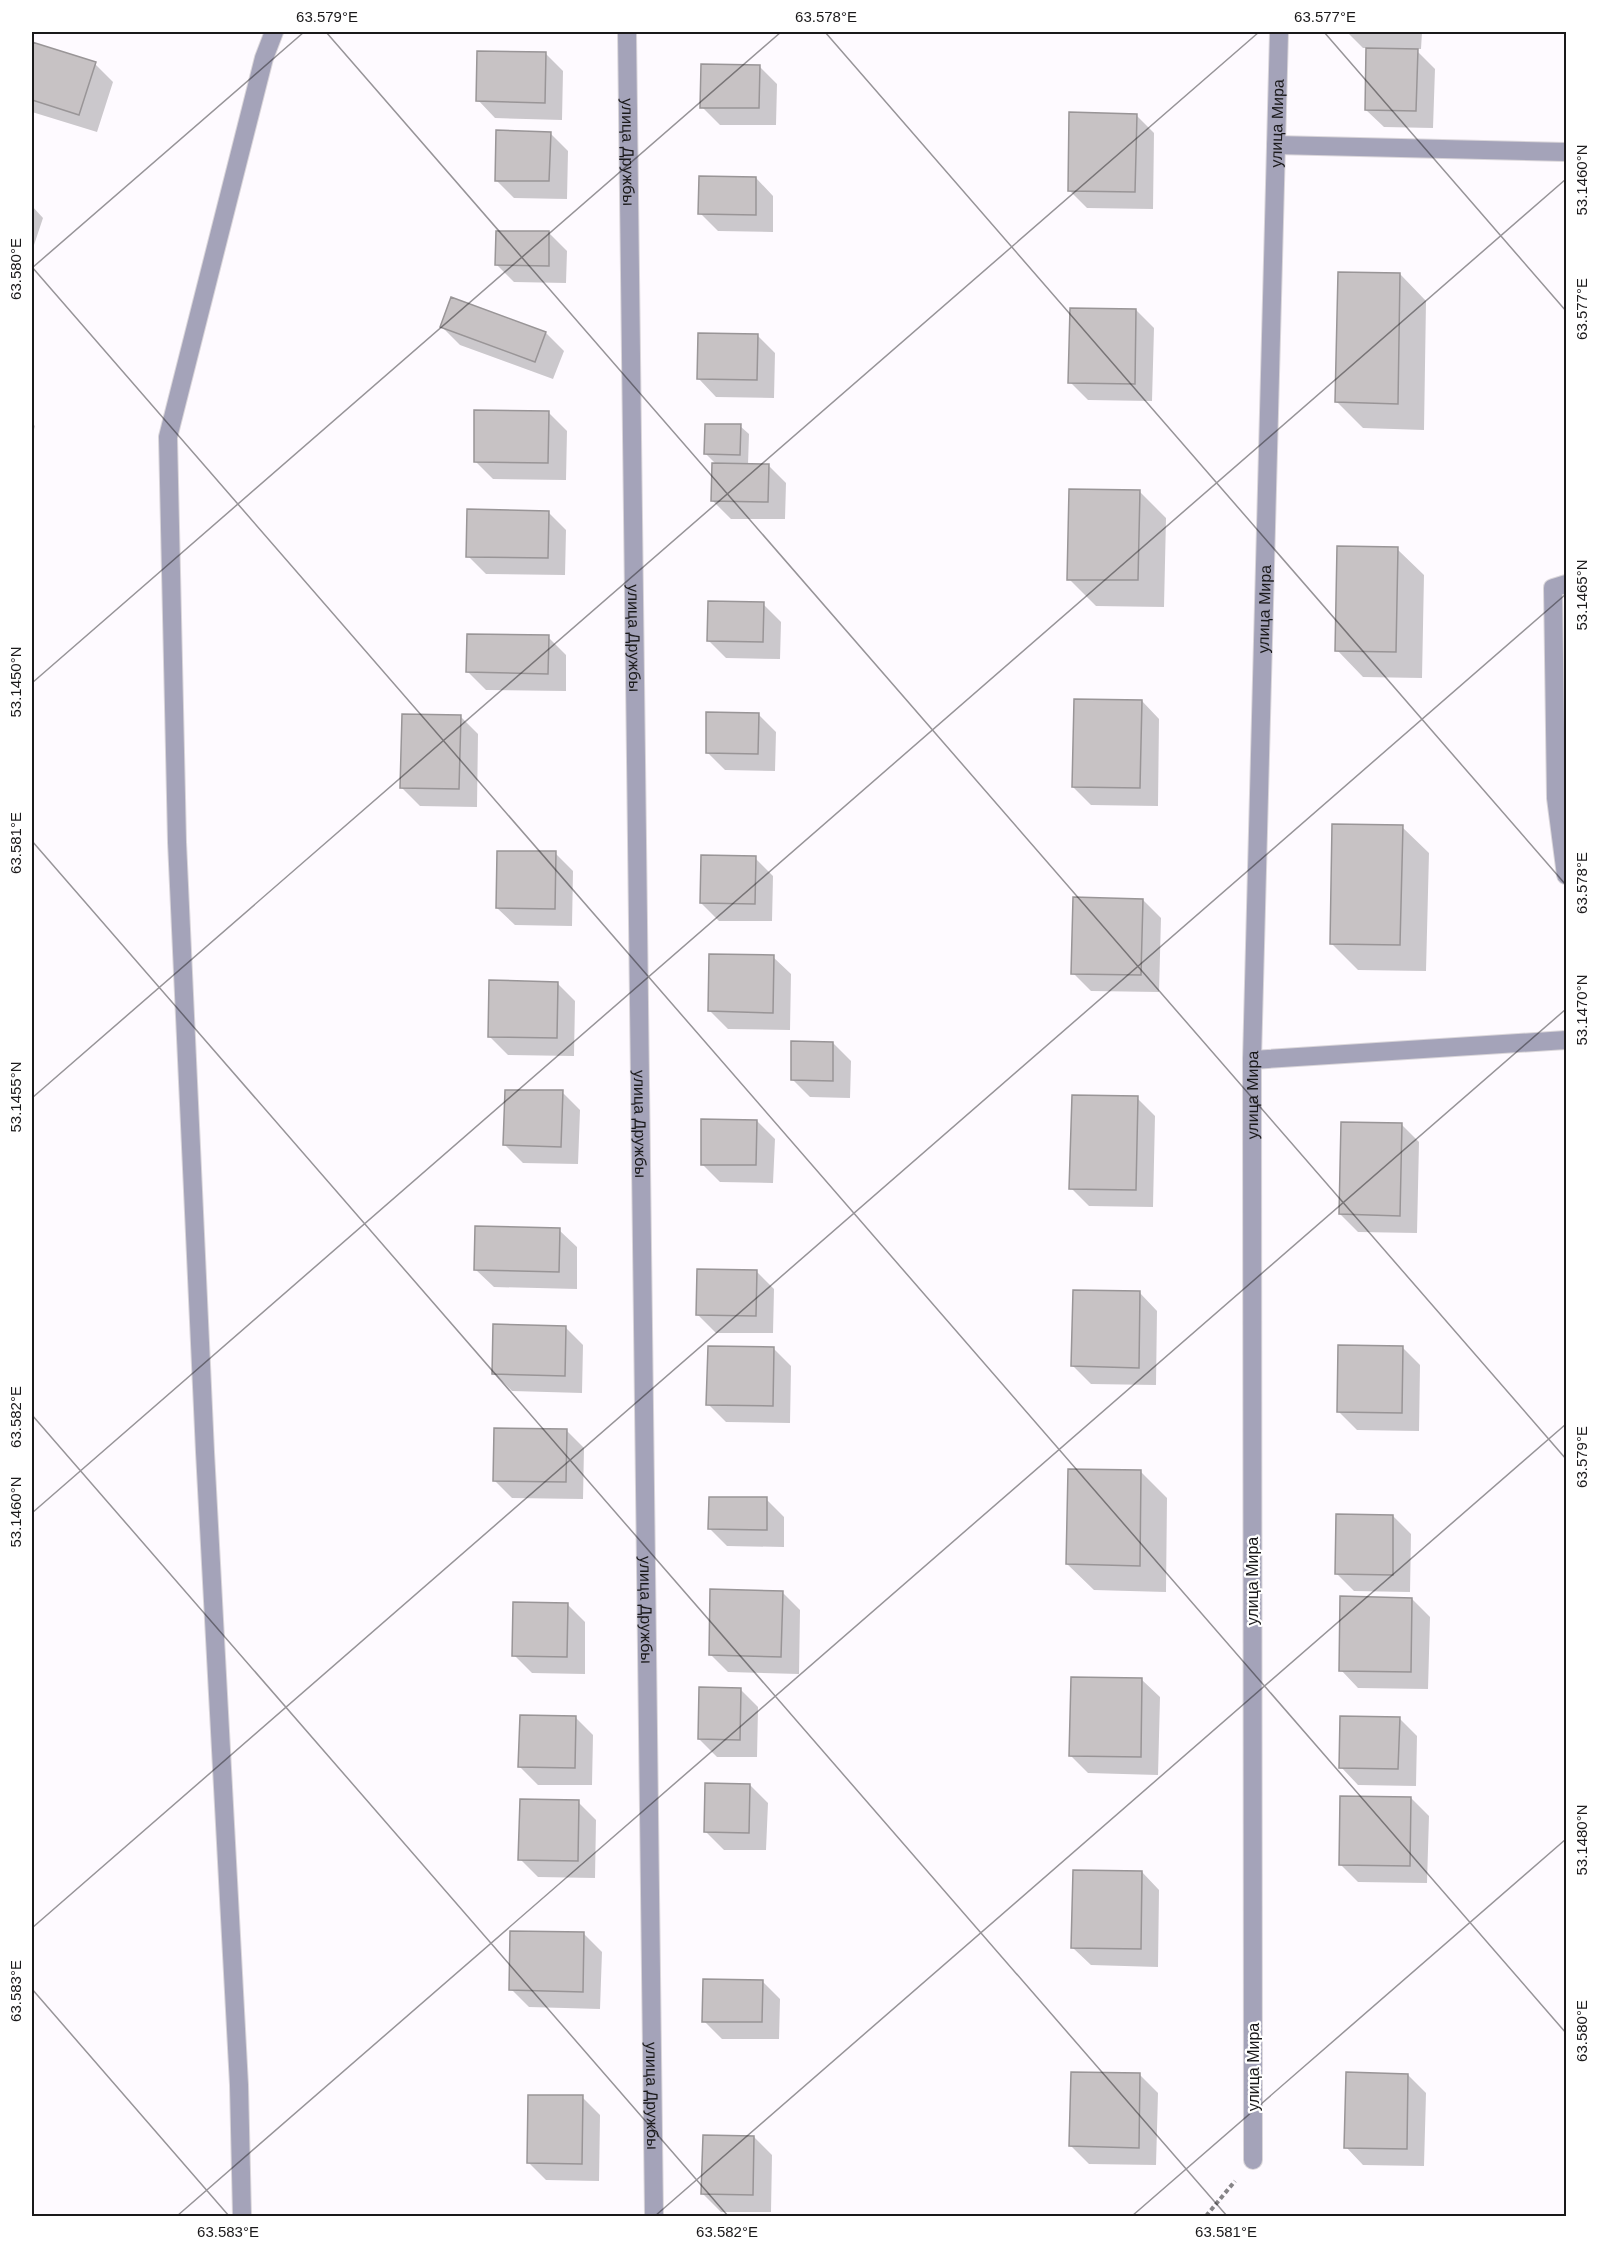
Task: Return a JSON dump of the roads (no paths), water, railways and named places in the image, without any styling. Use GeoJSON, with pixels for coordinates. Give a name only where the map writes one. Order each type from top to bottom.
{"type":"FeatureCollection","features":[{"type":"Feature","properties":{"kind":"street"},"geometry":{"type":"LineString","coordinates":[[242,2217],[239,2085],[204,1440],[177,842],[168,437],[264,58],[274,32]]}},
{"type":"Feature","properties":{"kind":"street","name":"улица Дружбы"},"geometry":{"type":"LineString","coordinates":[[627,32],[654,2217]]}},
{"type":"Feature","properties":{"kind":"street","name":"улица Мира"},"geometry":{"type":"LineString","coordinates":[[1253,2160],[1252,1060],[1279,32]]}},
{"type":"Feature","properties":{"kind":"street"},"geometry":{"type":"LineString","coordinates":[[1276,145],[1566,152]]}},
{"type":"Feature","properties":{"kind":"street"},"geometry":{"type":"LineString","coordinates":[[1566,584],[1553,588],[1556,798],[1566,874]]}},
{"type":"Feature","properties":{"kind":"street"},"geometry":{"type":"LineString","coordinates":[[1252,1060],[1566,1040]]}}]}
